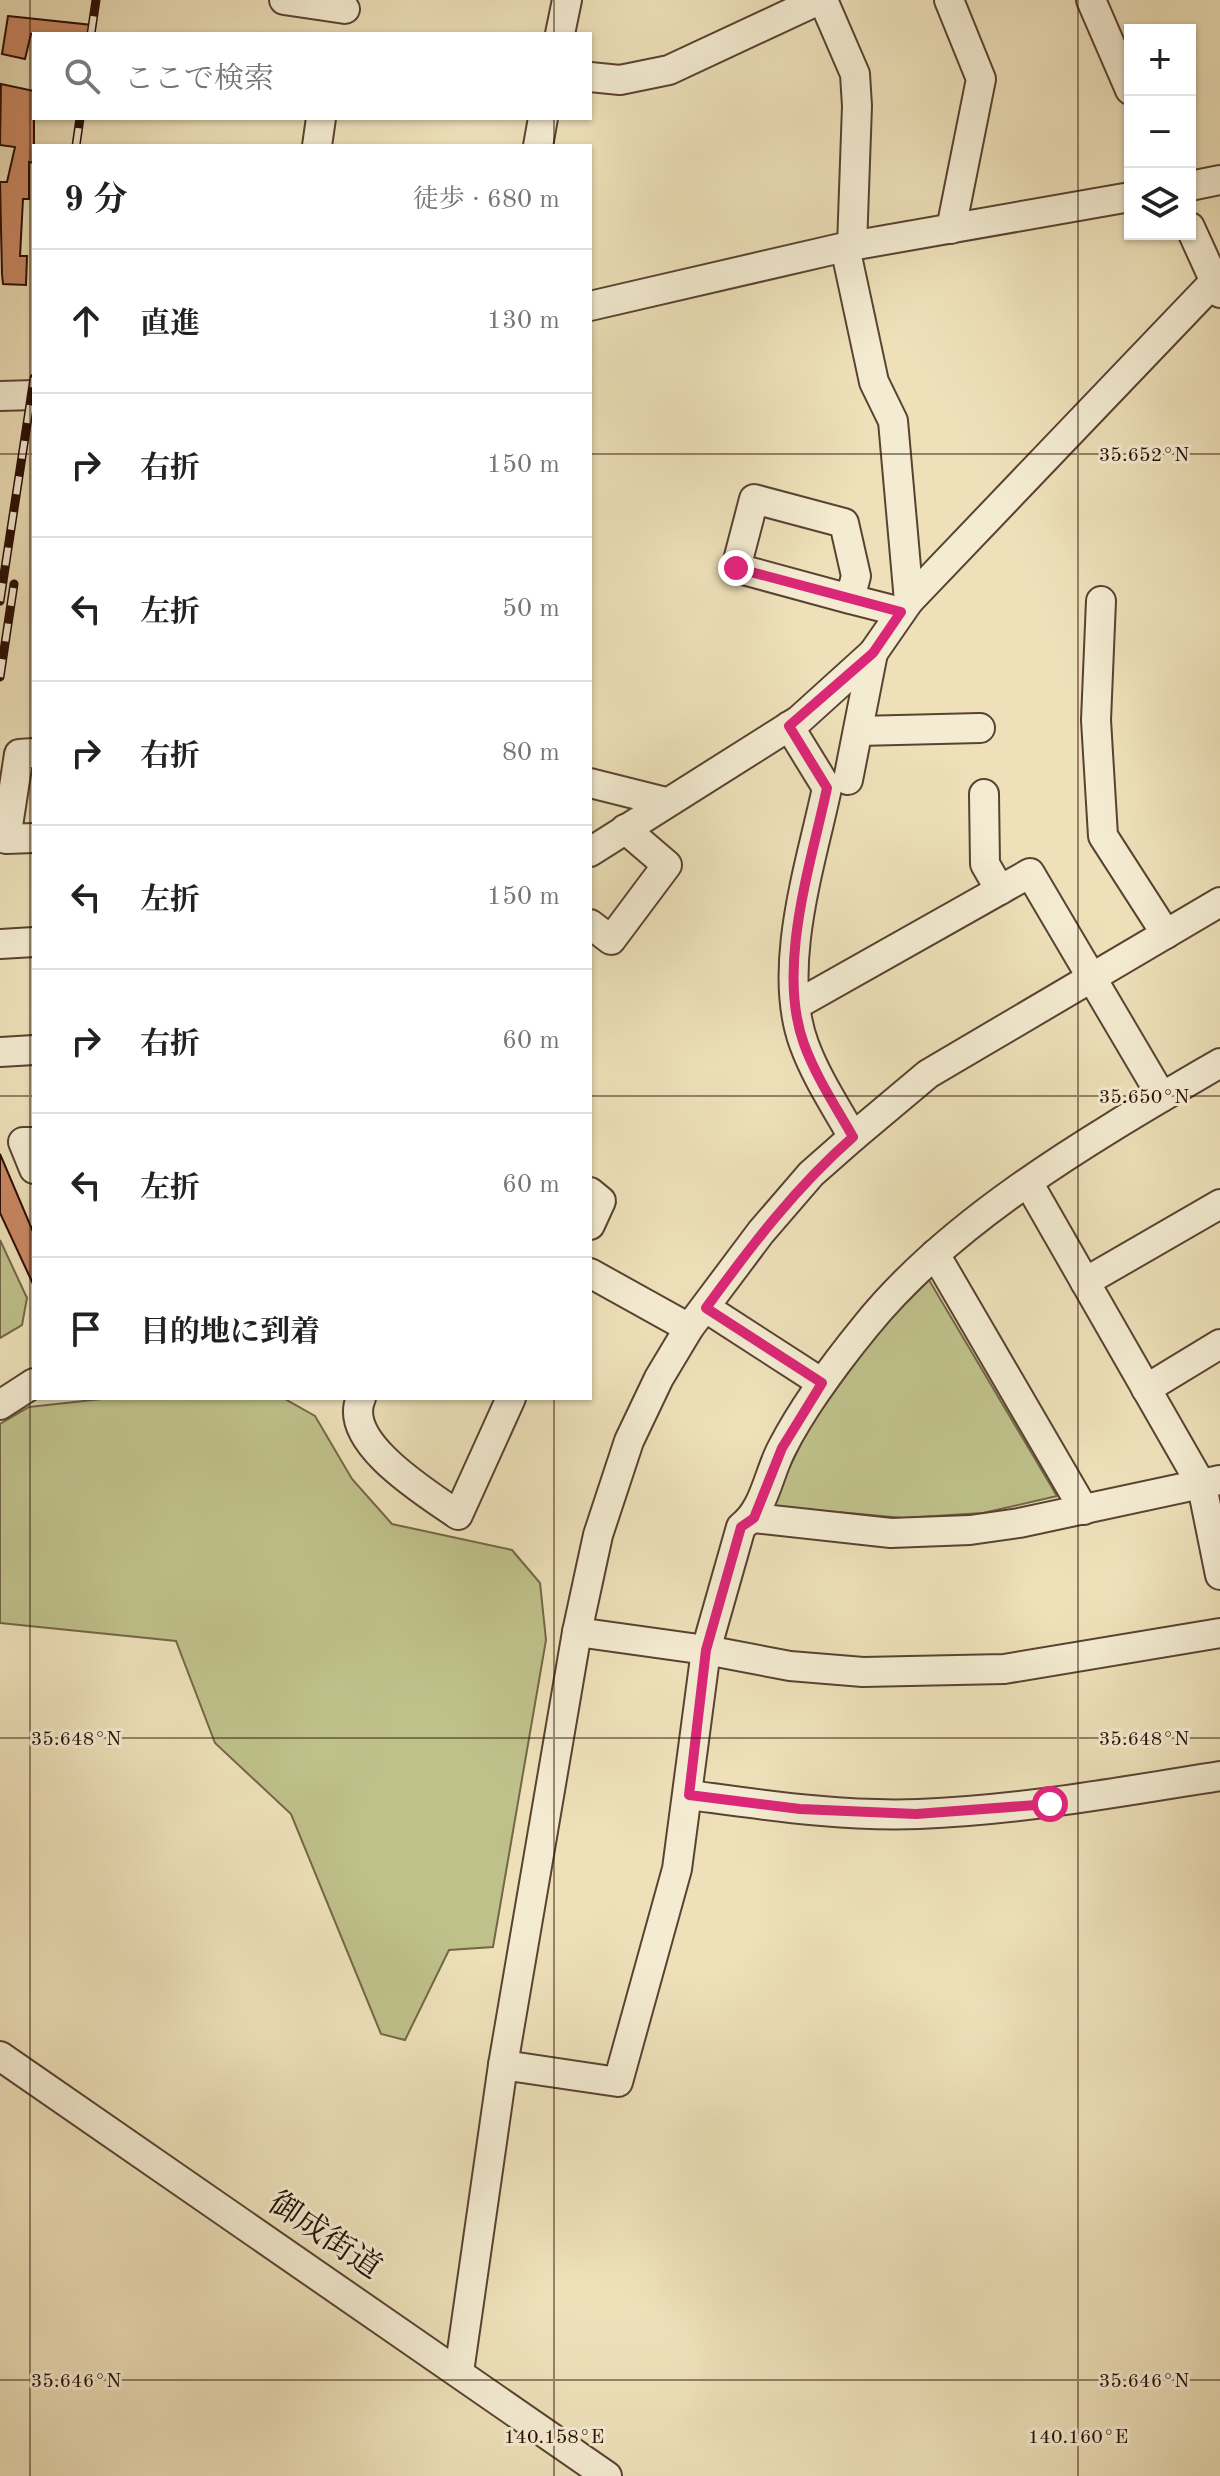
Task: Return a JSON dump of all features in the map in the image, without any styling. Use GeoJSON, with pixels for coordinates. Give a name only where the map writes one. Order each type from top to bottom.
{"type":"FeatureCollection","features":[{"type":"Feature","properties":{"kind":"street"},"geometry":{"type":"LineString","coordinates":[[284,0],[344,14]]}},
{"type":"Feature","properties":{"kind":"street"},"geometry":{"type":"LineString","coordinates":[[560,32],[567,0]]}},
{"type":"Feature","properties":{"kind":"street"},"geometry":{"type":"LineString","coordinates":[[592,77],[620,80],[669,70],[821,0],[855,74],[857,106],[848,247],[874,382],[893,421],[905,607]]}},
{"type":"Feature","properties":{"kind":"street"},"geometry":{"type":"LineString","coordinates":[[949,0],[981,79],[951,229]]}},
{"type":"Feature","properties":{"kind":"street"},"geometry":{"type":"LineString","coordinates":[[1091,0],[1124,76]]}},
{"type":"Feature","properties":{"kind":"street"},"geometry":{"type":"LineString","coordinates":[[317,144],[321,120]]}},
{"type":"Feature","properties":{"kind":"street"},"geometry":{"type":"LineString","coordinates":[[538,144],[543,120]]}},
{"type":"Feature","properties":{"kind":"street"},"geometry":{"type":"LineString","coordinates":[[1196,185],[1220,180]]}},
{"type":"Feature","properties":{"kind":"street"},"geometry":{"type":"LineString","coordinates":[[592,306],[848,247],[1124,198]]}},
{"type":"Feature","properties":{"kind":"street"},"geometry":{"type":"LineString","coordinates":[[592,851],[789,726],[873,653],[905,607],[1218,288],[1196,240]]}},
{"type":"Feature","properties":{"kind":"street"},"geometry":{"type":"LineString","coordinates":[[0,396],[32,395]]}},
{"type":"Feature","properties":{"kind":"street"},"geometry":{"type":"LineString","coordinates":[[850,599],[856,576],[844,523],[754,499],[736,568],[850,599],[905,607]]}},
{"type":"Feature","properties":{"kind":"street"},"geometry":{"type":"LineString","coordinates":[[1101,601],[1096,720],[1103,836],[1166,934]]}},
{"type":"Feature","properties":{"kind":"street"},"geometry":{"type":"LineString","coordinates":[[848,780],[873,653]]}},
{"type":"Feature","properties":{"kind":"street"},"geometry":{"type":"LineString","coordinates":[[789,726],[827,788],[797,933],[796,1005],[803,1042],[853,1137]]}},
{"type":"Feature","properties":{"kind":"street"},"geometry":{"type":"LineString","coordinates":[[858,731],[980,728]]}},
{"type":"Feature","properties":{"kind":"street"},"geometry":{"type":"LineString","coordinates":[[32,753],[19,754],[6,839],[32,838]]}},
{"type":"Feature","properties":{"kind":"street"},"geometry":{"type":"LineString","coordinates":[[592,783],[666,802]]}},
{"type":"Feature","properties":{"kind":"street"},"geometry":{"type":"LineString","coordinates":[[984,794],[985,864],[1000,890]]}},
{"type":"Feature","properties":{"kind":"street"},"geometry":{"type":"LineString","coordinates":[[592,926],[611,940],[667,865],[625,829]]}},
{"type":"Feature","properties":{"kind":"street"},"geometry":{"type":"LineString","coordinates":[[796,1005],[1030,873],[1162,1097]]}},
{"type":"Feature","properties":{"kind":"street"},"geometry":{"type":"LineString","coordinates":[[459,2372],[503,2065],[577,1632],[598,1535],[629,1441],[659,1378],[761,1232],[801,1186],[853,1137],[928,1074],[1095,979],[1220,902]]}},
{"type":"Feature","properties":{"kind":"street"},"geometry":{"type":"LineString","coordinates":[[0,944],[32,942]]}},
{"type":"Feature","properties":{"kind":"street"},"geometry":{"type":"LineString","coordinates":[[0,1052],[32,1050]]}},
{"type":"Feature","properties":{"kind":"street"},"geometry":{"type":"LineString","coordinates":[[503,2065],[618,2082],[677,1869],[706,1650],[741,1527],[754,1518],[782,1448],[822,1383],[867,1324],[959,1232],[1162,1097],[1220,1063]]}},
{"type":"Feature","properties":{"kind":"street"},"geometry":{"type":"LineString","coordinates":[[32,1142],[23,1142],[32,1164]]}},
{"type":"Feature","properties":{"kind":"street"},"geometry":{"type":"LineString","coordinates":[[1029,1184],[1146,1389],[1211,1483],[1220,1575]]}},
{"type":"Feature","properties":{"kind":"street"},"geometry":{"type":"LineString","coordinates":[[592,1194],[601,1201],[592,1221]]}},
{"type":"Feature","properties":{"kind":"street"},"geometry":{"type":"LineString","coordinates":[[1085,1282],[1220,1204]]}},
{"type":"Feature","properties":{"kind":"street"},"geometry":{"type":"LineString","coordinates":[[935,1254],[1084,1510]]}},
{"type":"Feature","properties":{"kind":"street"},"geometry":{"type":"LineString","coordinates":[[592,1274],[698,1318],[822,1383]]}},
{"type":"Feature","properties":{"kind":"street"},"geometry":{"type":"LineString","coordinates":[[1146,1389],[1220,1344]]}},
{"type":"Feature","properties":{"kind":"street"},"geometry":{"type":"LineString","coordinates":[[0,1405],[32,1384]]}},
{"type":"Feature","properties":{"kind":"street"},"geometry":{"type":"LineString","coordinates":[[360,1400],[357,1407],[362,1426],[388,1466],[458,1515],[510,1400]]}},
{"type":"Feature","properties":{"kind":"street"},"geometry":{"type":"LineString","coordinates":[[754,1518],[891,1533],[970,1530],[1211,1483]]}},
{"type":"Feature","properties":{"kind":"street"},"geometry":{"type":"LineString","coordinates":[[577,1632],[706,1650],[790,1666],[863,1672],[1004,1669],[1220,1633]]}},
{"type":"Feature","properties":{"kind":"street"},"geometry":{"type":"LineString","coordinates":[[689,1795],[800,1809],[916,1814],[1050,1804],[1220,1776]]}},
{"type":"Feature","properties":{"kind":"street","name":"御成街道"},"geometry":{"type":"LineString","coordinates":[[0,2056],[607,2476]]}},
{"type":"Feature","properties":{"kind":"green space"},"geometry":{"type":"Polygon","coordinates":[[[0,1240],[27,1298],[22,1325],[0,1338],[0,1240]]]}},
{"type":"Feature","properties":{"kind":"green space"},"geometry":{"type":"Polygon","coordinates":[[[929,1280],[1057,1496],[983,1513],[903,1518],[771,1506],[809,1427],[879,1330],[929,1280]]]}},
{"type":"Feature","properties":{"kind":"green space"},"geometry":{"type":"Polygon","coordinates":[[[93,1400],[287,1400],[315,1416],[352,1479],[392,1524],[512,1550],[540,1583],[546,1640],[493,1947],[449,1950],[405,2040],[381,2034],[291,1814],[215,1743],[176,1641],[0,1623],[0,1424],[29,1407],[93,1400]]]}},
{"type":"Feature","properties":{"kind":"building"},"geometry":{"type":"Polygon","coordinates":[[[8,16],[92,25],[91,32],[32,32],[25,59],[2,54],[8,16]]]}},
{"type":"Feature","properties":{"kind":"building"},"geometry":{"type":"Polygon","coordinates":[[[1,84],[32,91],[34,144],[32,163],[29,162],[29,199],[23,199],[20,256],[27,256],[26,285],[3,284],[0,182],[7,182],[15,147],[0,145],[1,84]]]}},
{"type":"Feature","properties":{"kind":"building"},"geometry":{"type":"Polygon","coordinates":[[[0,1154],[32,1229],[32,1282],[0,1213],[0,1154]]]}},
{"type":"Feature","properties":{"kind":"railway"},"geometry":{"type":"LineString","coordinates":[[91,32],[96,0]]}},
{"type":"Feature","properties":{"kind":"railway"},"geometry":{"type":"LineString","coordinates":[[76,144],[80,120]]}},
{"type":"Feature","properties":{"kind":"railway"},"geometry":{"type":"LineString","coordinates":[[0,601],[32,391]]}},
{"type":"Feature","properties":{"kind":"railway"},"geometry":{"type":"LineString","coordinates":[[0,677],[14,584]]}},
{"type":"Feature","properties":{"kind":"route"},"geometry":{"type":"LineString","coordinates":[[736,568],[901,612],[873,653],[789,726],[827,788],[797,933],[796,1005],[803,1042],[853,1137],[811,1174],[761,1232],[706,1308],[822,1383],[782,1448],[754,1518],[741,1527],[706,1650],[689,1795],[800,1809],[916,1814],[1050,1804]]}}]}
